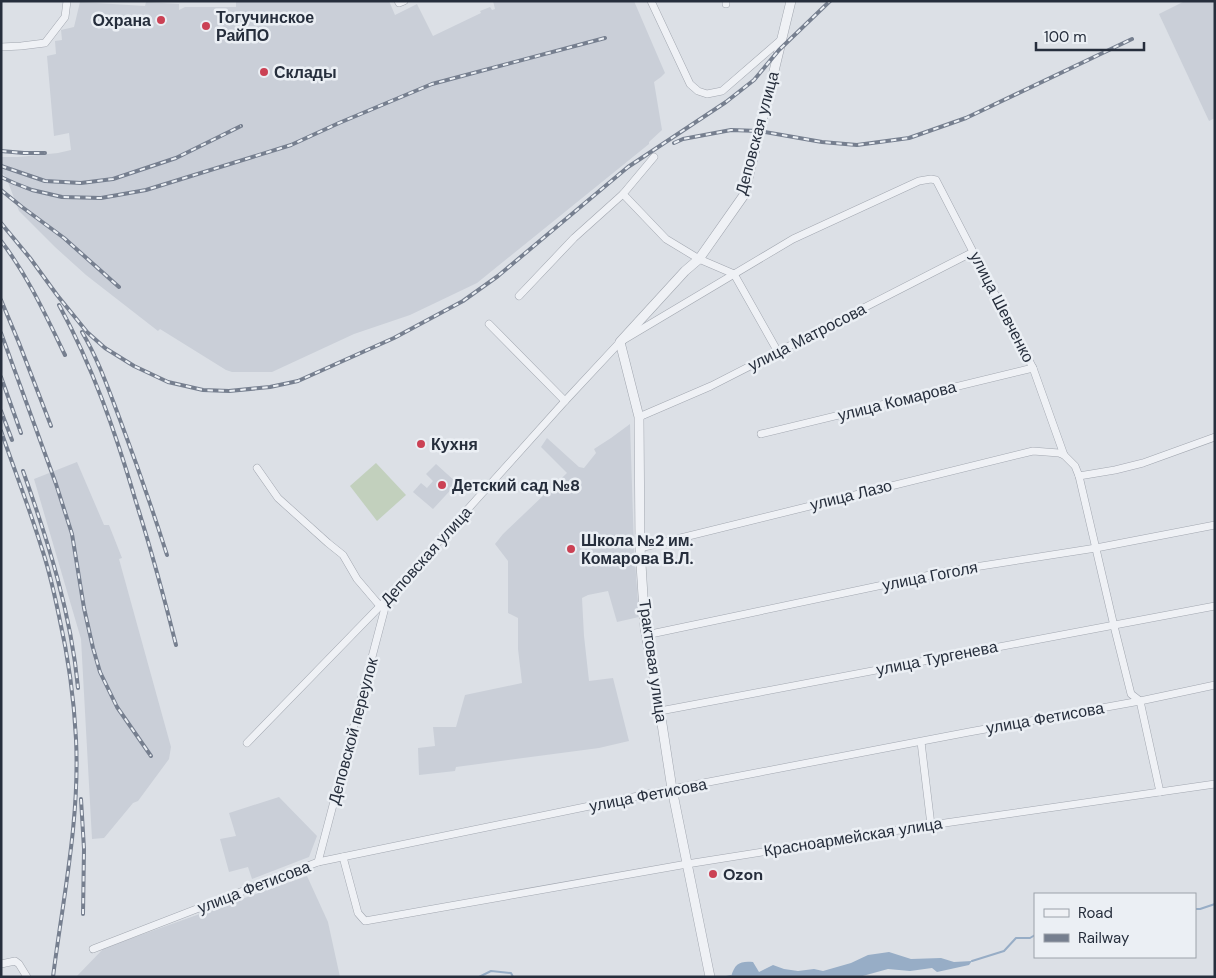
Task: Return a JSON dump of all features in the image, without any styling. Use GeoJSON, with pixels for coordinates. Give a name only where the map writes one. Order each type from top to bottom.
{"type":"FeatureCollection","features":[{"type":"Feature","properties":{"kind":"street"},"geometry":{"type":"LineString","coordinates":[[1,47],[45,43],[65,16],[67,1]]}},
{"type":"Feature","properties":{"kind":"street"},"geometry":{"type":"LineString","coordinates":[[652,1],[690,84],[698,91],[707,94],[722,91],[782,39]]}},
{"type":"Feature","properties":{"kind":"street","name":"Деповская улица"},"geometry":{"type":"LineString","coordinates":[[247,743],[387,599],[564,401],[699,258],[744,195],[791,1]]}},
{"type":"Feature","properties":{"kind":"street"},"geometry":{"type":"LineString","coordinates":[[518,296],[574,238],[623,194],[654,157]]}},
{"type":"Feature","properties":{"kind":"street","name":"улица Шевченко"},"geometry":{"type":"LineString","coordinates":[[919,182],[931,179],[936,180],[1033,368],[1064,455],[1074,466],[1079,476]]}},
{"type":"Feature","properties":{"kind":"street","name":"Деповская улица"},"geometry":{"type":"LineString","coordinates":[[620,342],[793,239],[919,182]]}},
{"type":"Feature","properties":{"kind":"street"},"geometry":{"type":"LineString","coordinates":[[623,194],[666,239],[699,258],[734,274],[778,352]]}},
{"type":"Feature","properties":{"kind":"street","name":"улица Матросова"},"geometry":{"type":"LineString","coordinates":[[639,417],[711,386],[973,252]]}},
{"type":"Feature","properties":{"kind":"street"},"geometry":{"type":"LineString","coordinates":[[489,324],[564,401]]}},
{"type":"Feature","properties":{"kind":"street","name":"Трактовая улица"},"geometry":{"type":"LineString","coordinates":[[620,342],[639,417],[640,548],[645,628],[672,790],[710,977]]}},
{"type":"Feature","properties":{"kind":"street","name":"улица Комарова"},"geometry":{"type":"LineString","coordinates":[[761,434],[1033,368]]}},
{"type":"Feature","properties":{"kind":"street"},"geometry":{"type":"LineString","coordinates":[[1160,792],[1140,701],[1131,694],[1079,476],[1143,463],[1215,437]]}},
{"type":"Feature","properties":{"kind":"street","name":"улица Лазо"},"geometry":{"type":"LineString","coordinates":[[640,548],[1033,451],[1064,455]]}},
{"type":"Feature","properties":{"kind":"street"},"geometry":{"type":"LineString","coordinates":[[257,468],[278,498],[343,555],[357,579],[380,606]]}},
{"type":"Feature","properties":{"kind":"street","name":"улица Гоголя"},"geometry":{"type":"LineString","coordinates":[[646,635],[949,571],[1096,548],[1215,525]]}},
{"type":"Feature","properties":{"kind":"street","name":"Деповской переулок"},"geometry":{"type":"LineString","coordinates":[[318,862],[387,599]]}},
{"type":"Feature","properties":{"kind":"street","name":"улица Тургенева"},"geometry":{"type":"LineString","coordinates":[[660,711],[1215,606]]}},
{"type":"Feature","properties":{"kind":"street","name":"улица Фетисова"},"geometry":{"type":"LineString","coordinates":[[92,949],[318,862],[672,790],[1215,685]]}},
{"type":"Feature","properties":{"kind":"street"},"geometry":{"type":"LineString","coordinates":[[921,742],[931,825]]}},
{"type":"Feature","properties":{"kind":"street","name":"Красноармейская улица"},"geometry":{"type":"LineString","coordinates":[[344,857],[358,913],[365,921],[687,864],[931,825],[1215,784]]}},
{"type":"Feature","properties":{"kind":"street"},"geometry":{"type":"LineString","coordinates":[[2,962],[15,961],[27,977]]}},
{"type":"Feature","properties":{"kind":"shaded area"},"geometry":{"type":"Polygon","coordinates":[[[236,1],[389,1],[395,15],[417,4],[433,36],[481,13],[480,11],[490,7],[492,10],[495,9],[493,1],[634,1],[665,73],[654,82],[662,130],[649,144],[477,283],[410,315],[354,334],[272,372],[232,372],[160,329],[158,331],[86,275],[55,247],[19,211],[6,177],[1,172],[1,157],[58,153],[71,150],[69,133],[54,136],[47,56],[56,54],[55,41],[62,40],[61,30],[74,27],[80,2],[145,6],[146,2],[179,4],[179,10],[185,7],[236,7],[236,1]]]}},
{"type":"Feature","properties":{"kind":"shaded area"},"geometry":{"type":"Polygon","coordinates":[[[1185,1],[1215,1],[1215,118],[1209,121],[1159,14],[1185,1]]]}},
{"type":"Feature","properties":{"kind":"shaded area"},"geometry":{"type":"Polygon","coordinates":[[[630,424],[634,547],[639,617],[617,622],[608,591],[582,598],[589,681],[613,678],[629,741],[599,748],[456,767],[455,771],[419,775],[418,748],[435,746],[433,727],[456,727],[465,695],[522,683],[518,649],[518,618],[508,613],[508,561],[495,544],[503,534],[567,473],[541,447],[547,438],[579,467],[584,468],[596,453],[594,449],[630,424]]]}},
{"type":"Feature","properties":{"kind":"shaded area"},"geometry":{"type":"Polygon","coordinates":[[[77,462],[104,525],[109,525],[122,558],[119,559],[171,747],[169,759],[138,801],[133,803],[104,838],[92,839],[81,639],[34,479],[77,462]]]}},
{"type":"Feature","properties":{"kind":"shaded area","name":"Детский сад №8"},"geometry":{"type":"Polygon","coordinates":[[[436,464],[457,483],[433,509],[413,492],[421,483],[427,488],[433,481],[426,474],[436,464]]]}},
{"type":"Feature","properties":{"kind":"shaded area"},"geometry":{"type":"Polygon","coordinates":[[[279,797],[317,836],[309,857],[252,879],[248,867],[229,872],[220,839],[236,836],[229,813],[279,797]]]}},
{"type":"Feature","properties":{"kind":"shaded area"},"geometry":{"type":"Polygon","coordinates":[[[307,876],[328,922],[340,977],[76,977],[104,948],[307,876]]]}},
{"type":"Feature","properties":{"kind":"green space"},"geometry":{"type":"Polygon","coordinates":[[[376,463],[406,495],[377,521],[350,486],[376,463]]]}},
{"type":"Feature","properties":{"kind":"water"},"geometry":{"type":"Polygon","coordinates":[[[889,952],[911,959],[941,958],[954,962],[972,961],[969,965],[937,972],[932,968],[910,971],[888,969],[859,977],[731,977],[736,966],[745,962],[753,962],[759,972],[773,965],[798,971],[814,969],[823,971],[851,963],[868,955],[889,952]]]}},
{"type":"Feature","properties":{"kind":"waterway"},"geometry":{"type":"LineString","coordinates":[[1196,909],[1215,904]]}},
{"type":"Feature","properties":{"kind":"waterway"},"geometry":{"type":"LineString","coordinates":[[972,961],[1004,951],[1016,938],[1030,938],[1034,936]]}},
{"type":"Feature","properties":{"kind":"waterway"},"geometry":{"type":"LineString","coordinates":[[479,977],[491,971],[511,973],[513,977]]}},
{"type":"Feature","properties":{"kind":"waterway"},"geometry":{"type":"LineString","coordinates":[[726,977],[731,976]]}},
{"type":"Feature","properties":{"kind":"railway"},"geometry":{"type":"LineString","coordinates":[[1,223],[87,332],[105,348],[134,366],[168,382],[203,390],[229,391],[270,387],[298,381],[394,338],[463,301],[498,276],[628,167],[726,102],[754,80],[779,50],[830,1]]}},
{"type":"Feature","properties":{"kind":"railway"},"geometry":{"type":"LineString","coordinates":[[1,177],[32,190],[62,197],[101,198],[146,190],[291,145],[432,84],[605,38]]}},
{"type":"Feature","properties":{"kind":"railway"},"geometry":{"type":"LineString","coordinates":[[674,143],[683,139],[731,130],[759,131],[822,142],[857,145],[909,138],[966,118],[1132,39]]}},
{"type":"Feature","properties":{"kind":"railway"},"geometry":{"type":"LineString","coordinates":[[1,166],[45,181],[81,183],[113,179],[176,158],[241,126]]}},
{"type":"Feature","properties":{"kind":"railway"},"geometry":{"type":"LineString","coordinates":[[1,151],[45,153]]}},
{"type":"Feature","properties":{"kind":"railway"},"geometry":{"type":"LineString","coordinates":[[1,190],[64,238],[119,287]]}},
{"type":"Feature","properties":{"kind":"railway"},"geometry":{"type":"LineString","coordinates":[[1,241],[28,282],[65,355]]}},
{"type":"Feature","properties":{"kind":"railway"},"geometry":{"type":"LineString","coordinates":[[1,300],[51,426]]}},
{"type":"Feature","properties":{"kind":"railway"},"geometry":{"type":"LineString","coordinates":[[59,305],[83,352],[112,426],[147,537],[176,645]]}},
{"type":"Feature","properties":{"kind":"railway"},"geometry":{"type":"LineString","coordinates":[[82,332],[98,363],[111,395],[167,555]]}},
{"type":"Feature","properties":{"kind":"railway"},"geometry":{"type":"LineString","coordinates":[[1,333],[56,484],[72,534],[84,608],[100,672],[117,707],[151,756]]}},
{"type":"Feature","properties":{"kind":"railway"},"geometry":{"type":"LineString","coordinates":[[1,377],[21,433]]}},
{"type":"Feature","properties":{"kind":"railway"},"geometry":{"type":"LineString","coordinates":[[1,411],[12,440]]}},
{"type":"Feature","properties":{"kind":"railway"},"geometry":{"type":"LineString","coordinates":[[1,431],[32,517],[49,572],[65,646],[74,708],[77,769],[76,799],[70,858],[53,977]]}},
{"type":"Feature","properties":{"kind":"railway"},"geometry":{"type":"LineString","coordinates":[[23,471],[41,524],[64,605],[75,660],[78,688]]}},
{"type":"Feature","properties":{"kind":"railway"},"geometry":{"type":"LineString","coordinates":[[81,799],[84,849],[83,914]]}},
{"type":"Feature","properties":{"kind":"place","name":"Охрана"},"geometry":{"type":"Point","coordinates":[161,20]}},
{"type":"Feature","properties":{"kind":"place","name":"Тогучинское РайПО"},"geometry":{"type":"Point","coordinates":[206,26]}},
{"type":"Feature","properties":{"kind":"place","name":"Склады"},"geometry":{"type":"Point","coordinates":[264,72]}},
{"type":"Feature","properties":{"kind":"place","name":"Кухня"},"geometry":{"type":"Point","coordinates":[421,444]}},
{"type":"Feature","properties":{"kind":"place","name":"Детский сад №8"},"geometry":{"type":"Point","coordinates":[442,485]}},
{"type":"Feature","properties":{"kind":"place","name":"Школа №2 им. Комарова В.Л."},"geometry":{"type":"Point","coordinates":[571,549]}},
{"type":"Feature","properties":{"kind":"place","name":"Ozon"},"geometry":{"type":"Point","coordinates":[713,874]}}]}
